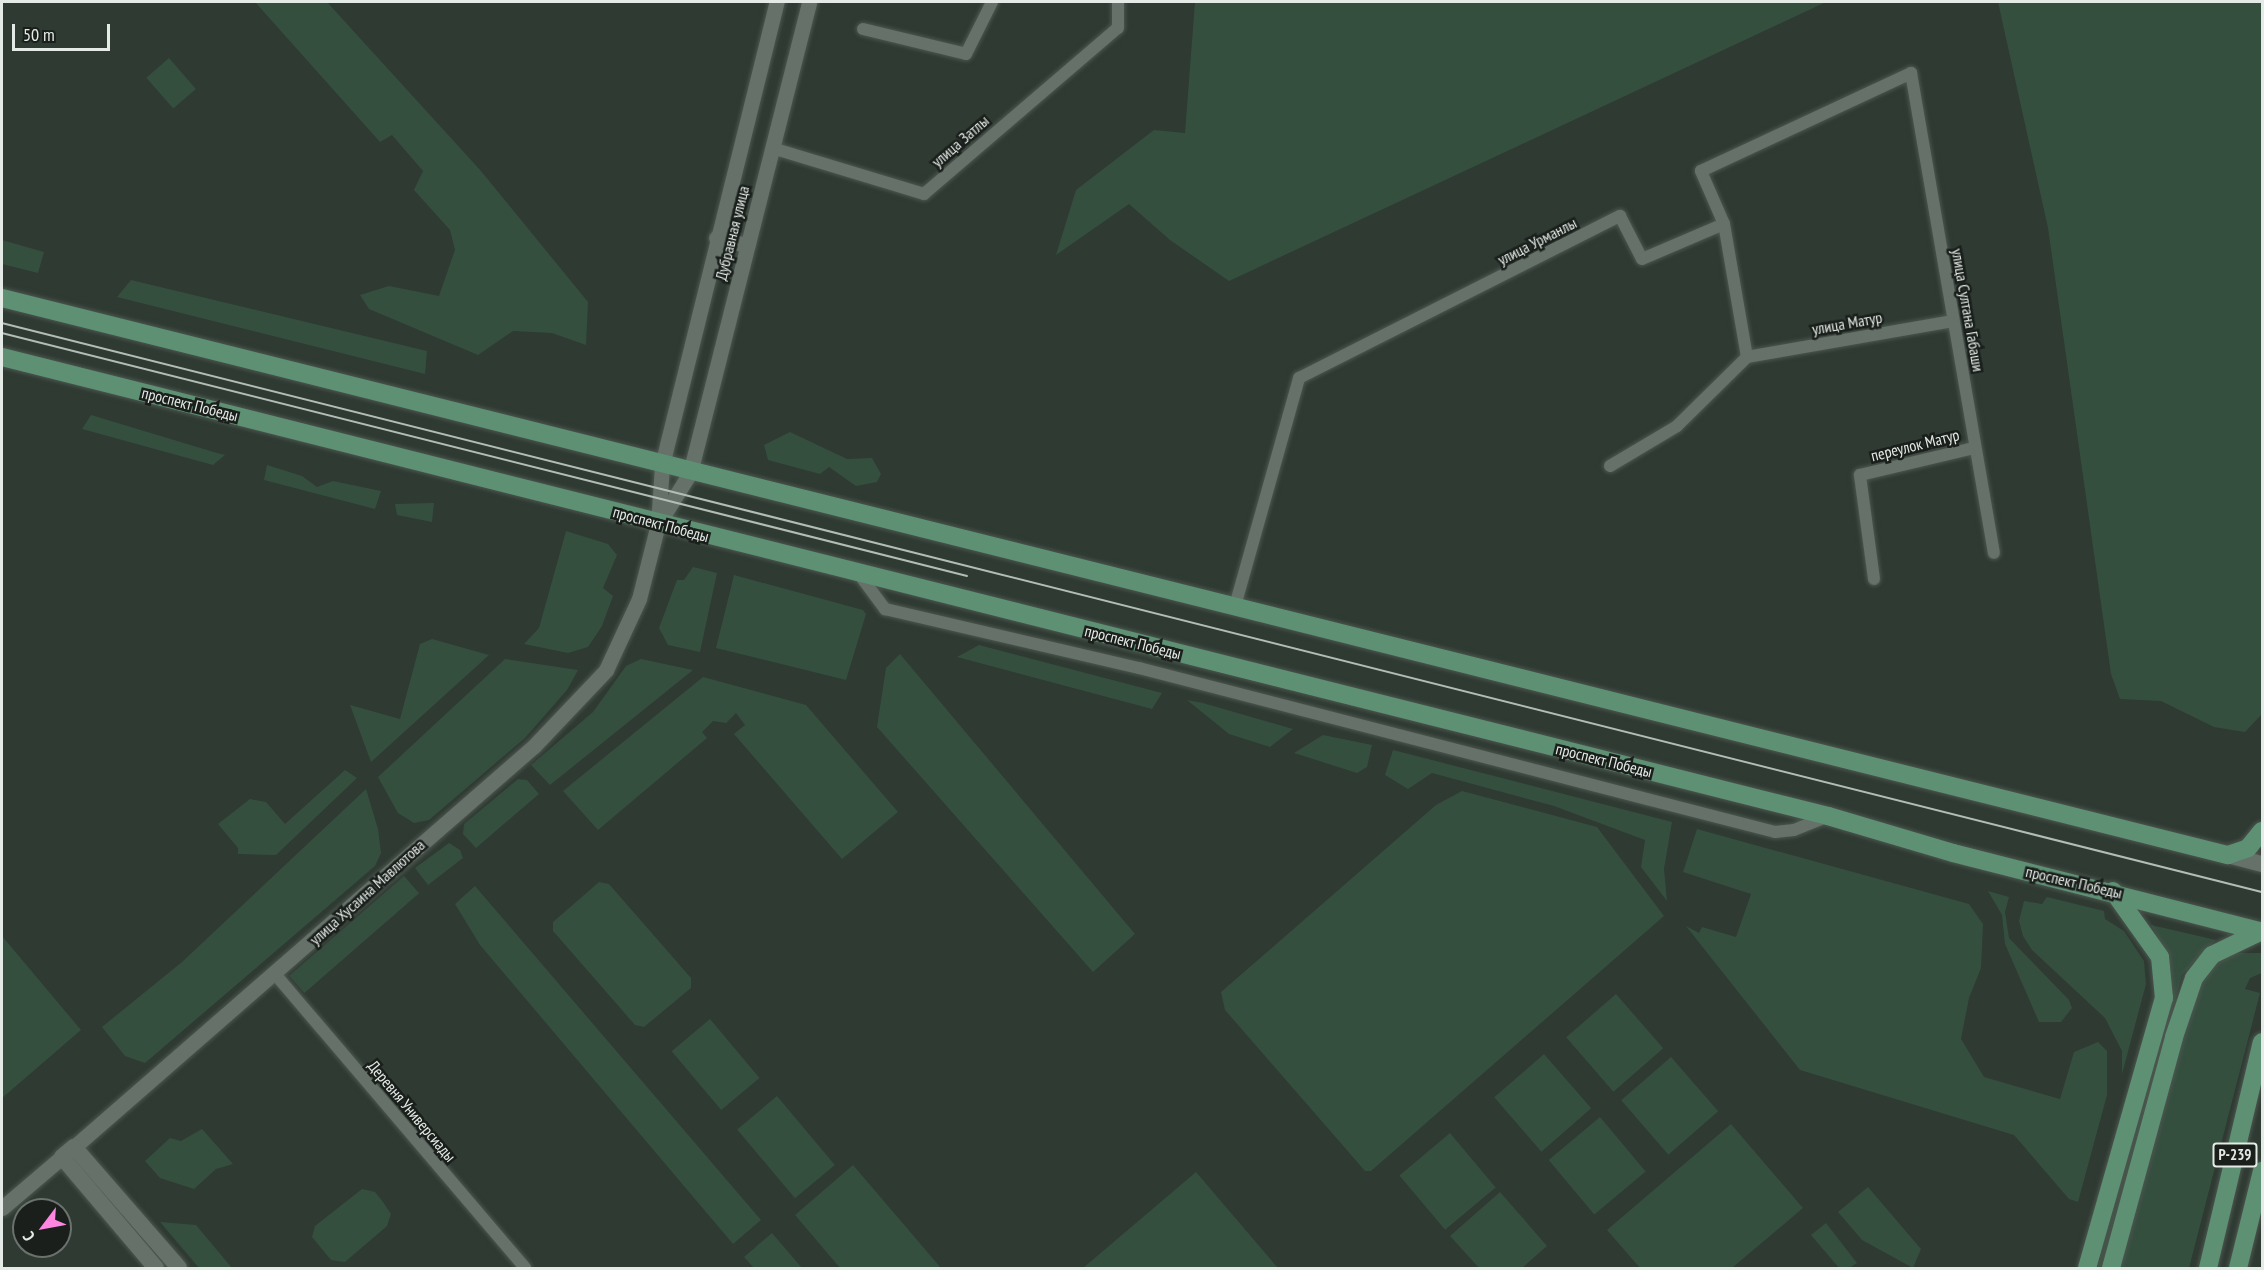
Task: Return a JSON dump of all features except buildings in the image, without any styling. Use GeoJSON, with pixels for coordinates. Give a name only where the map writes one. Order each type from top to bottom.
{"type":"FeatureCollection","features":[{"type":"Feature","properties":{"kind":"main road"},"geometry":{"type":"LineString","coordinates":[[2,298],[690,473],[1236,606],[2262,864]]}},
{"type":"Feature","properties":{"kind":"main road","name":"проспект Победы"},"geometry":{"type":"LineString","coordinates":[[2,357],[658,524],[1828,816],[1953,853],[2113,891],[2262,931]]}},
{"type":"Feature","properties":{"kind":"main road"},"geometry":{"type":"LineString","coordinates":[[2228,855],[2248,848],[2262,831]]}},
{"type":"Feature","properties":{"kind":"main road"},"geometry":{"type":"LineString","coordinates":[[2087,1269],[2164,998],[2160,957],[2113,891]]}},
{"type":"Feature","properties":{"kind":"main road"},"geometry":{"type":"LineString","coordinates":[[2111,1269],[2174,1037],[2194,978],[2212,955],[2262,931]]}},
{"type":"Feature","properties":{"kind":"main road","name":"Р-239"},"geometry":{"type":"LineString","coordinates":[[2208,1269],[2262,1042]]}},
{"type":"Feature","properties":{"kind":"main road"},"geometry":{"type":"LineString","coordinates":[[68,1152],[156,1269]]}},
{"type":"Feature","properties":{"kind":"main road"},"geometry":{"type":"LineString","coordinates":[[68,1152],[179,1269]]}},
{"type":"Feature","properties":{"kind":"main road","name":"Р-239"},"geometry":{"type":"LineString","coordinates":[[2238,1269],[2262,1171]]}},
{"type":"Feature","properties":{"kind":"street","name":"Дубравная улица"},"geometry":{"type":"LineString","coordinates":[[658,524],[662,465],[716,238],[777,2]]}},
{"type":"Feature","properties":{"kind":"street","name":"Дубравная улица"},"geometry":{"type":"LineString","coordinates":[[658,524],[690,473],[809,2]]}},
{"type":"Feature","properties":{"kind":"street"},"geometry":{"type":"LineString","coordinates":[[863,29],[966,54],[992,2]]}},
{"type":"Feature","properties":{"kind":"street","name":"улица Затлы"},"geometry":{"type":"LineString","coordinates":[[772,148],[924,194],[1118,28],[1118,2]]}},
{"type":"Feature","properties":{"kind":"street","name":"улица Султана Габаши"},"geometry":{"type":"LineString","coordinates":[[1724,224],[1701,171],[1911,73],[1974,448],[1994,553]]}},
{"type":"Feature","properties":{"kind":"street","name":"улица Урманлы"},"geometry":{"type":"LineString","coordinates":[[1236,606],[1299,378],[1620,216],[1642,259],[1724,224]]}},
{"type":"Feature","properties":{"kind":"street"},"geometry":{"type":"LineString","coordinates":[[1610,466],[1677,426],[1747,357],[1724,224]]}},
{"type":"Feature","properties":{"kind":"street"},"geometry":{"type":"LineString","coordinates":[[716,238],[747,246]]}},
{"type":"Feature","properties":{"kind":"street","name":"улица Матур"},"geometry":{"type":"LineString","coordinates":[[1747,357],[1953,321]]}},
{"type":"Feature","properties":{"kind":"street","name":"переулок Матур"},"geometry":{"type":"LineString","coordinates":[[1874,579],[1860,475],[1974,448]]}},
{"type":"Feature","properties":{"kind":"street","name":"улица Хусаина Мавлютова"},"geometry":{"type":"LineString","coordinates":[[2,1208],[275,974],[572,710],[606,670],[630,624],[658,524]]}},
{"type":"Feature","properties":{"kind":"street"},"geometry":{"type":"LineString","coordinates":[[859,574],[885,609],[1139,668],[1775,832],[1794,830],[1828,816]]}},
{"type":"Feature","properties":{"kind":"street","name":"Деревня Универсиады"},"geometry":{"type":"LineString","coordinates":[[275,974],[525,1269]]}},
{"type":"Feature","properties":{"kind":"green space"},"geometry":{"type":"Polygon","coordinates":[[[255,2],[327,2],[481,171],[588,302],[586,345],[552,333],[513,331],[478,355],[369,309],[360,295],[389,286],[439,296],[455,250],[450,230],[414,190],[423,171],[392,135],[380,142],[255,2]]]}},
{"type":"Feature","properties":{"kind":"green space"},"geometry":{"type":"Polygon","coordinates":[[[1195,2],[1826,2],[1229,281],[1170,240],[1129,204],[1056,255],[1076,190],[1154,130],[1185,133],[1195,2]]]}},
{"type":"Feature","properties":{"kind":"green space"},"geometry":{"type":"Polygon","coordinates":[[[1998,2],[2262,2],[2262,714],[2245,732],[2214,727],[2161,701],[2120,699],[2111,674],[2048,228],[1998,2]]]}},
{"type":"Feature","properties":{"kind":"green space"},"geometry":{"type":"Polygon","coordinates":[[[169,58],[196,89],[173,109],[146,78],[169,58]]]}},
{"type":"Feature","properties":{"kind":"green space"},"geometry":{"type":"Polygon","coordinates":[[[2,240],[44,252],[38,273],[2,264],[2,240]]]}},
{"type":"Feature","properties":{"kind":"green space"},"geometry":{"type":"Polygon","coordinates":[[[131,280],[427,351],[425,374],[117,297],[131,280]]]}},
{"type":"Feature","properties":{"kind":"green space"},"geometry":{"type":"Polygon","coordinates":[[[91,415],[225,455],[213,465],[82,429],[91,415]]]}},
{"type":"Feature","properties":{"kind":"green space"},"geometry":{"type":"Polygon","coordinates":[[[790,432],[847,459],[872,458],[881,474],[877,482],[856,486],[829,467],[820,474],[768,460],[764,445],[790,432]]]}},
{"type":"Feature","properties":{"kind":"green space"},"geometry":{"type":"Polygon","coordinates":[[[267,465],[302,476],[317,487],[333,481],[381,491],[375,509],[264,480],[267,465]]]}},
{"type":"Feature","properties":{"kind":"green space"},"geometry":{"type":"Polygon","coordinates":[[[434,503],[432,522],[397,515],[395,504],[434,503]]]}},
{"type":"Feature","properties":{"kind":"green space"},"geometry":{"type":"Polygon","coordinates":[[[566,531],[608,544],[617,555],[603,588],[613,596],[602,626],[588,647],[568,653],[524,644],[539,628],[566,531]]]}},
{"type":"Feature","properties":{"kind":"green space"},"geometry":{"type":"Polygon","coordinates":[[[693,567],[717,573],[700,652],[668,645],[659,628],[677,580],[684,580],[693,567]]]}},
{"type":"Feature","properties":{"kind":"green space"},"geometry":{"type":"Polygon","coordinates":[[[734,575],[863,610],[866,614],[846,680],[716,648],[734,575]]]}},
{"type":"Feature","properties":{"kind":"green space"},"geometry":{"type":"Polygon","coordinates":[[[432,639],[489,655],[371,762],[350,705],[400,719],[420,644],[432,639]]]}},
{"type":"Feature","properties":{"kind":"green space"},"geometry":{"type":"Polygon","coordinates":[[[979,645],[1162,693],[1152,709],[957,657],[979,645]]]}},
{"type":"Feature","properties":{"kind":"green space"},"geometry":{"type":"Polygon","coordinates":[[[900,654],[1135,934],[1093,972],[877,727],[886,668],[900,654]]]}},
{"type":"Feature","properties":{"kind":"green space"},"geometry":{"type":"Polygon","coordinates":[[[505,659],[578,670],[567,690],[525,738],[429,820],[414,823],[398,813],[378,777],[505,659]]]}},
{"type":"Feature","properties":{"kind":"green space"},"geometry":{"type":"Polygon","coordinates":[[[641,659],[693,670],[550,785],[531,765],[593,712],[626,666],[641,659]]]}},
{"type":"Feature","properties":{"kind":"green space"},"geometry":{"type":"Polygon","coordinates":[[[703,677],[806,705],[898,812],[842,859],[734,734],[745,725],[736,713],[726,723],[713,721],[702,732],[707,738],[598,830],[563,791],[703,677]]]}},
{"type":"Feature","properties":{"kind":"green space"},"geometry":{"type":"Polygon","coordinates":[[[1187,700],[1293,729],[1270,747],[1229,734],[1187,700]]]}},
{"type":"Feature","properties":{"kind":"green space"},"geometry":{"type":"Polygon","coordinates":[[[1323,735],[1372,745],[1367,767],[1357,773],[1294,753],[1323,735]]]}},
{"type":"Feature","properties":{"kind":"green space"},"geometry":{"type":"Polygon","coordinates":[[[1393,750],[1672,822],[1664,869],[1667,901],[1641,867],[1645,840],[1554,806],[1432,773],[1408,789],[1385,775],[1393,750]]]}},
{"type":"Feature","properties":{"kind":"green space"},"geometry":{"type":"Polygon","coordinates":[[[345,770],[357,778],[276,855],[238,854],[238,848],[218,824],[250,799],[266,802],[285,824],[345,770]]]}},
{"type":"Feature","properties":{"kind":"green space"},"geometry":{"type":"Polygon","coordinates":[[[518,779],[527,780],[539,794],[476,848],[463,834],[464,824],[518,779]]]}},
{"type":"Feature","properties":{"kind":"green space"},"geometry":{"type":"Polygon","coordinates":[[[366,789],[378,829],[381,853],[375,866],[145,1063],[125,1056],[102,1027],[182,962],[366,789]]]}},
{"type":"Feature","properties":{"kind":"green space"},"geometry":{"type":"Polygon","coordinates":[[[1462,791],[1597,827],[1664,916],[1371,1171],[1365,1171],[1225,1010],[1221,992],[1436,805],[1462,791]]]}},
{"type":"Feature","properties":{"kind":"green space"},"geometry":{"type":"Polygon","coordinates":[[[1697,829],[1969,904],[1983,924],[1981,968],[1969,998],[1961,1039],[1984,1077],[2060,1099],[2074,1052],[2098,1042],[2107,1051],[2107,1095],[2078,1202],[2069,1199],[2014,1135],[1800,1070],[1686,926],[1699,933],[1702,927],[1736,937],[1751,894],[1683,872],[1697,829]]]}},
{"type":"Feature","properties":{"kind":"green space"},"geometry":{"type":"Polygon","coordinates":[[[449,843],[460,850],[463,858],[428,885],[415,868],[449,843]]]}},
{"type":"Feature","properties":{"kind":"green space"},"geometry":{"type":"Polygon","coordinates":[[[404,876],[419,893],[304,993],[289,976],[404,876]]]}},
{"type":"Feature","properties":{"kind":"green space"},"geometry":{"type":"Polygon","coordinates":[[[599,882],[609,884],[691,978],[691,988],[644,1027],[635,1025],[553,931],[553,922],[599,882]]]}},
{"type":"Feature","properties":{"kind":"green space"},"geometry":{"type":"Polygon","coordinates":[[[475,886],[761,1220],[733,1244],[480,945],[455,904],[475,886]]]}},
{"type":"Feature","properties":{"kind":"green space"},"geometry":{"type":"Polygon","coordinates":[[[1988,891],[2009,897],[2005,912],[2009,938],[2069,1000],[2072,1008],[2061,1022],[2039,1022],[2005,944],[2002,915],[1988,891]]]}},
{"type":"Feature","properties":{"kind":"green space"},"geometry":{"type":"Polygon","coordinates":[[[2047,897],[2104,911],[2105,919],[2124,931],[2144,961],[2146,984],[2122,1074],[2122,1051],[2105,1018],[2032,950],[2023,936],[2019,921],[2024,901],[2042,904],[2047,897]]]}},
{"type":"Feature","properties":{"kind":"green space"},"geometry":{"type":"Polygon","coordinates":[[[2151,925],[2216,940],[2182,975],[2103,1268],[2097,1268],[2171,997],[2167,955],[2151,925]]]}},
{"type":"Feature","properties":{"kind":"green space"},"geometry":{"type":"Polygon","coordinates":[[[2,936],[81,1030],[2,1098],[2,936]]]}},
{"type":"Feature","properties":{"kind":"green space"},"geometry":{"type":"Polygon","coordinates":[[[2233,953],[2262,953],[2262,973],[2250,978],[2245,989],[2260,993],[2189,1268],[2120,1268],[2193,986],[2209,965],[2233,953]]]}},
{"type":"Feature","properties":{"kind":"green space"},"geometry":{"type":"Polygon","coordinates":[[[1616,994],[1663,1048],[1613,1092],[1566,1037],[1616,994]]]}},
{"type":"Feature","properties":{"kind":"green space"},"geometry":{"type":"Polygon","coordinates":[[[710,1019],[759,1078],[721,1110],[672,1051],[710,1019]]]}},
{"type":"Feature","properties":{"kind":"green space"},"geometry":{"type":"Polygon","coordinates":[[[1544,1054],[1591,1108],[1541,1152],[1494,1097],[1544,1054]]]}},
{"type":"Feature","properties":{"kind":"green space"},"geometry":{"type":"Polygon","coordinates":[[[1671,1057],[1718,1111],[1668,1155],[1621,1100],[1671,1057]]]}},
{"type":"Feature","properties":{"kind":"green space"},"geometry":{"type":"Polygon","coordinates":[[[777,1096],[835,1165],[795,1198],[737,1129],[777,1096]]]}},
{"type":"Feature","properties":{"kind":"green space"},"geometry":{"type":"Polygon","coordinates":[[[1600,1117],[1646,1171],[1594,1214],[1549,1160],[1600,1117]]]}},
{"type":"Feature","properties":{"kind":"green space"},"geometry":{"type":"Polygon","coordinates":[[[1731,1124],[1803,1208],[1732,1268],[1640,1268],[1607,1230],[1731,1124]]]}},
{"type":"Feature","properties":{"kind":"green space"},"geometry":{"type":"Polygon","coordinates":[[[202,1129],[233,1164],[216,1169],[194,1189],[160,1178],[145,1161],[170,1138],[181,1141],[202,1129]]]}},
{"type":"Feature","properties":{"kind":"green space"},"geometry":{"type":"Polygon","coordinates":[[[1450,1133],[1496,1187],[1445,1230],[1399,1175],[1450,1133]]]}},
{"type":"Feature","properties":{"kind":"green space"},"geometry":{"type":"Polygon","coordinates":[[[853,1165],[941,1268],[840,1268],[795,1215],[853,1165]]]}},
{"type":"Feature","properties":{"kind":"green space"},"geometry":{"type":"Polygon","coordinates":[[[1196,1172],[1278,1268],[1083,1268],[1196,1172]]]}},
{"type":"Feature","properties":{"kind":"green space"},"geometry":{"type":"Polygon","coordinates":[[[1868,1187],[1921,1249],[1913,1268],[1862,1240],[1838,1212],[1868,1187]]]}},
{"type":"Feature","properties":{"kind":"green space"},"geometry":{"type":"Polygon","coordinates":[[[362,1189],[375,1192],[383,1202],[391,1214],[387,1226],[345,1262],[331,1260],[312,1237],[315,1226],[362,1189]]]}},
{"type":"Feature","properties":{"kind":"green space"},"geometry":{"type":"Polygon","coordinates":[[[1500,1192],[1547,1246],[1522,1268],[1479,1268],[1450,1236],[1500,1192]]]}},
{"type":"Feature","properties":{"kind":"green space"},"geometry":{"type":"Polygon","coordinates":[[[160,1222],[196,1225],[232,1268],[199,1268],[160,1222]]]}},
{"type":"Feature","properties":{"kind":"green space"},"geometry":{"type":"Polygon","coordinates":[[[1826,1223],[1857,1263],[1849,1268],[1839,1268],[1811,1235],[1826,1223]]]}},
{"type":"Feature","properties":{"kind":"green space"},"geometry":{"type":"Polygon","coordinates":[[[772,1233],[802,1268],[754,1268],[744,1257],[772,1233]]]}},
{"type":"Feature","properties":{"kind":"tram line"},"geometry":{"type":"LineString","coordinates":[[2,323],[2262,892]]}},
{"type":"Feature","properties":{"kind":"tram line"},"geometry":{"type":"LineString","coordinates":[[2,333],[967,576]]}}]}
